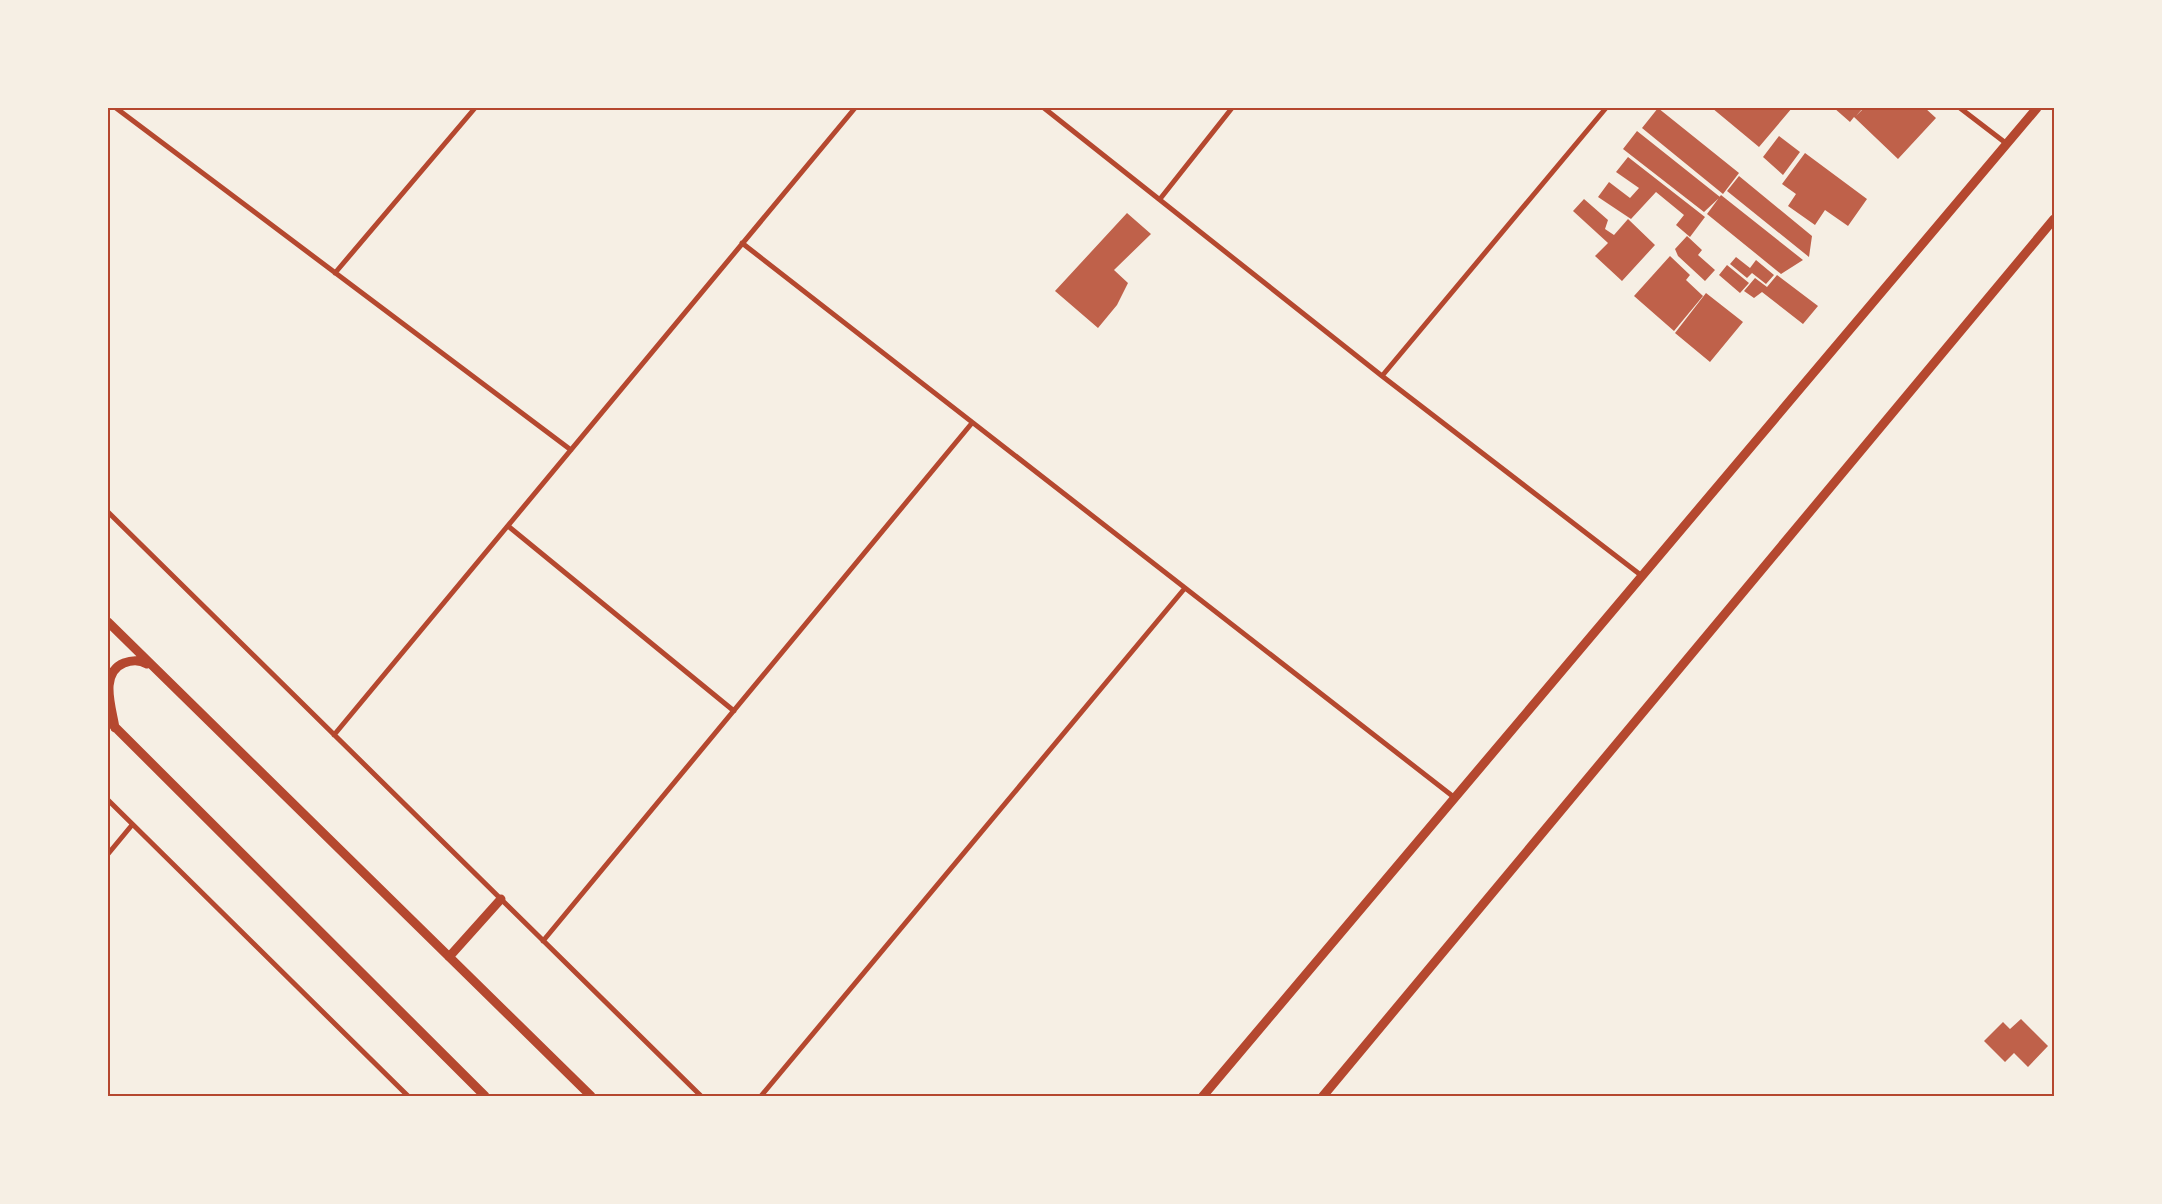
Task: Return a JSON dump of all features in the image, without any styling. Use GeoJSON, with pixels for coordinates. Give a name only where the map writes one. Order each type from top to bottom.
{"type":"FeatureCollection","features":[{"type":"Feature","properties":{"kind":"street"},"geometry":{"type":"LineString","coordinates":[[116,108],[571,450]]}},
{"type":"Feature","properties":{"kind":"street"},"geometry":{"type":"LineString","coordinates":[[335,273],[475,108]]}},
{"type":"Feature","properties":{"kind":"street"},"geometry":{"type":"LineString","coordinates":[[334,735],[855,108]]}},
{"type":"Feature","properties":{"kind":"street"},"geometry":{"type":"LineString","coordinates":[[1044,108],[1382,376],[1642,577]]}},
{"type":"Feature","properties":{"kind":"street"},"geometry":{"type":"LineString","coordinates":[[1160,199],[1232,108]]}},
{"type":"Feature","properties":{"kind":"street"},"geometry":{"type":"LineString","coordinates":[[1382,376],[1606,108]]}},
{"type":"Feature","properties":{"kind":"street"},"geometry":{"type":"LineString","coordinates":[[1960,108],[2006,144]]}},
{"type":"Feature","properties":{"kind":"street"},"geometry":{"type":"LineString","coordinates":[[1203,1096],[2037,108]]}},
{"type":"Feature","properties":{"kind":"street"},"geometry":{"type":"LineString","coordinates":[[1323,1096],[2054,219]]}},
{"type":"Feature","properties":{"kind":"street"},"geometry":{"type":"LineString","coordinates":[[742,243],[1455,798]]}},
{"type":"Feature","properties":{"kind":"street"},"geometry":{"type":"LineString","coordinates":[[542,941],[972,423]]}},
{"type":"Feature","properties":{"kind":"street"},"geometry":{"type":"LineString","coordinates":[[108,512],[701,1096]]}},
{"type":"Feature","properties":{"kind":"street"},"geometry":{"type":"LineString","coordinates":[[508,526],[734,711]]}},
{"type":"Feature","properties":{"kind":"street"},"geometry":{"type":"LineString","coordinates":[[761,1096],[1184,588]]}},
{"type":"Feature","properties":{"kind":"street"},"geometry":{"type":"LineString","coordinates":[[108,622],[591,1096]]}},
{"type":"Feature","properties":{"kind":"street"},"geometry":{"type":"LineString","coordinates":[[116,728],[109,692],[109,681],[114,671],[122,664],[133,660],[144,662],[154,668]]}},
{"type":"Feature","properties":{"kind":"street"},"geometry":{"type":"LineString","coordinates":[[108,720],[485,1096]]}},
{"type":"Feature","properties":{"kind":"street"},"geometry":{"type":"LineString","coordinates":[[108,800],[408,1096]]}},
{"type":"Feature","properties":{"kind":"street"},"geometry":{"type":"LineString","coordinates":[[108,854],[132,825]]}},
{"type":"Feature","properties":{"kind":"street"},"geometry":{"type":"LineString","coordinates":[[449,957],[501,900]]}},
{"type":"Feature","properties":{"kind":"building"},"geometry":{"type":"Polygon","coordinates":[[[1658,108],[1739,173],[1723,194],[1642,128],[1658,108]]]}},
{"type":"Feature","properties":{"kind":"building"},"geometry":{"type":"Polygon","coordinates":[[[1712,108],[1792,108],[1759,147],[1712,108]]]}},
{"type":"Feature","properties":{"kind":"building"},"geometry":{"type":"Polygon","coordinates":[[[1834,108],[1863,108],[1856,116],[1864,108],[1925,108],[1936,118],[1898,159],[1854,117],[1850,122],[1834,108]]]}},
{"type":"Feature","properties":{"kind":"building"},"geometry":{"type":"Polygon","coordinates":[[[1637,131],[1720,197],[1704,212],[1623,149],[1637,131]]]}},
{"type":"Feature","properties":{"kind":"building"},"geometry":{"type":"Polygon","coordinates":[[[1779,136],[1800,152],[1783,175],[1763,157],[1779,136]]]}},
{"type":"Feature","properties":{"kind":"building"},"geometry":{"type":"Polygon","coordinates":[[[1805,153],[1867,199],[1848,226],[1825,210],[1815,225],[1788,206],[1796,194],[1782,184],[1805,153]]]}},
{"type":"Feature","properties":{"kind":"building"},"geometry":{"type":"Polygon","coordinates":[[[1628,157],[1705,217],[1690,237],[1676,225],[1684,215],[1656,192],[1631,219],[1598,197],[1609,182],[1630,198],[1639,188],[1616,172],[1628,157]]]}},
{"type":"Feature","properties":{"kind":"building"},"geometry":{"type":"Polygon","coordinates":[[[1739,176],[1812,236],[1809,257],[1727,191],[1739,176]]]}},
{"type":"Feature","properties":{"kind":"building"},"geometry":{"type":"Polygon","coordinates":[[[1721,195],[1803,260],[1781,274],[1707,214],[1721,195]]]}},
{"type":"Feature","properties":{"kind":"building"},"geometry":{"type":"Polygon","coordinates":[[[1584,199],[1608,220],[1605,229],[1614,235],[1628,219],[1655,245],[1622,281],[1595,256],[1608,243],[1573,211],[1584,199]]]}},
{"type":"Feature","properties":{"kind":"building"},"geometry":{"type":"Polygon","coordinates":[[[1127,213],[1151,234],[1114,270],[1128,283],[1117,305],[1098,328],[1055,291],[1127,213]]]}},
{"type":"Feature","properties":{"kind":"building"},"geometry":{"type":"Polygon","coordinates":[[[1687,236],[1702,250],[1698,255],[1715,270],[1705,281],[1678,256],[1675,249],[1687,236]]]}},
{"type":"Feature","properties":{"kind":"building"},"geometry":{"type":"Polygon","coordinates":[[[1670,256],[1690,275],[1686,280],[1703,296],[1674,331],[1634,296],[1670,256]]]}},
{"type":"Feature","properties":{"kind":"building"},"geometry":{"type":"Polygon","coordinates":[[[1736,257],[1750,268],[1756,260],[1774,275],[1766,284],[1752,273],[1747,278],[1730,264],[1736,257]]]}},
{"type":"Feature","properties":{"kind":"building"},"geometry":{"type":"Polygon","coordinates":[[[1727,265],[1749,283],[1740,293],[1719,275],[1727,265]]]}},
{"type":"Feature","properties":{"kind":"building"},"geometry":{"type":"Polygon","coordinates":[[[1777,275],[1818,306],[1803,324],[1762,292],[1754,298],[1744,291],[1755,278],[1767,287],[1777,275]]]}},
{"type":"Feature","properties":{"kind":"building"},"geometry":{"type":"Polygon","coordinates":[[[1706,293],[1743,322],[1710,362],[1675,333],[1706,293]]]}},
{"type":"Feature","properties":{"kind":"building"},"geometry":{"type":"Polygon","coordinates":[[[2021,1019],[2048,1046],[2028,1067],[2014,1053],[2005,1062],[1984,1041],[2003,1022],[2010,1029],[2021,1019]]]}}]}
